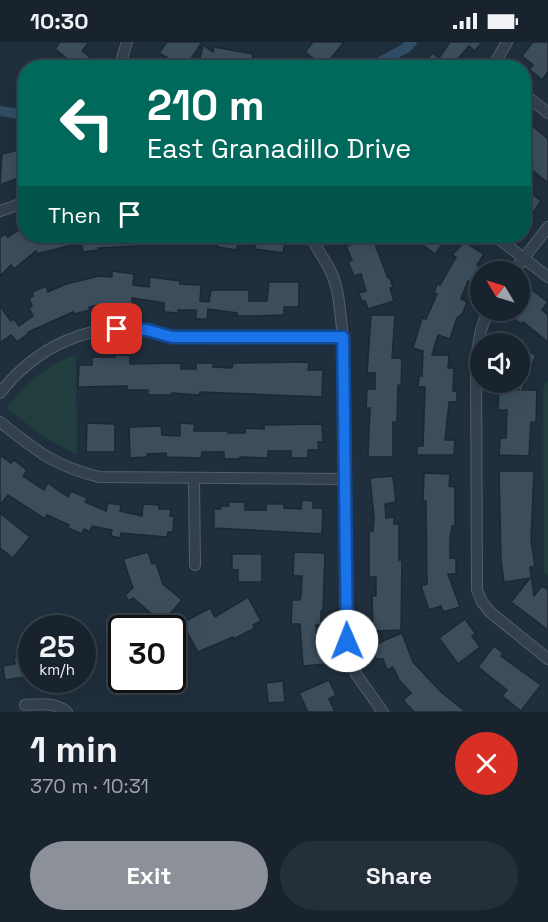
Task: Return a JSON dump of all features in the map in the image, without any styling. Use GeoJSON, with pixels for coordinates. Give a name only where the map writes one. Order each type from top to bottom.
{"type":"FeatureCollection","features":[{"type":"Feature","properties":{"kind":"street"},"geometry":{"type":"LineString","coordinates":[[121,60],[127,42]]}},
{"type":"Feature","properties":{"kind":"street"},"geometry":{"type":"LineString","coordinates":[[497,60],[507,42]]}},
{"type":"Feature","properties":{"kind":"street"},"geometry":{"type":"LineString","coordinates":[[531,100],[548,113]]}},
{"type":"Feature","properties":{"kind":"street"},"geometry":{"type":"LineString","coordinates":[[0,211],[18,205]]}},
{"type":"Feature","properties":{"kind":"street"},"geometry":{"type":"LineString","coordinates":[[521,261],[548,227]]}},
{"type":"Feature","properties":{"kind":"street"},"geometry":{"type":"LineString","coordinates":[[314,243],[331,271],[343,337],[347,641],[356,674],[383,712]]}},
{"type":"Feature","properties":{"kind":"street"},"geometry":{"type":"LineString","coordinates":[[504,243],[548,277]]}},
{"type":"Feature","properties":{"kind":"street"},"geometry":{"type":"LineString","coordinates":[[484,321],[476,368],[477,590],[482,602],[490,612],[548,658]]}},
{"type":"Feature","properties":{"kind":"street"},"geometry":{"type":"LineString","coordinates":[[0,393],[14,375],[36,356],[90,332],[117,329],[147,330],[172,337],[343,337]]}},
{"type":"Feature","properties":{"kind":"street"},"geometry":{"type":"LineString","coordinates":[[0,422],[45,457],[68,469],[99,477],[345,479]]}},
{"type":"Feature","properties":{"kind":"street"},"geometry":{"type":"LineString","coordinates":[[194,479],[195,564]]}},
{"type":"Feature","properties":{"kind":"street"},"geometry":{"type":"LineString","coordinates":[[25,705],[45,704],[63,708],[67,712]]}},
{"type":"Feature","properties":{"kind":"green space"},"geometry":{"type":"Polygon","coordinates":[[[76,355],[77,455],[44,437],[6,408],[29,383],[46,370],[76,355]]]}},
{"type":"Feature","properties":{"kind":"green space"},"geometry":{"type":"Polygon","coordinates":[[[548,380],[548,576],[544,573],[543,388],[548,380]]]}},
{"type":"Feature","properties":{"kind":"building"},"geometry":{"type":"Polygon","coordinates":[[[60,42],[89,42],[82,51],[89,56],[87,60],[69,60],[55,49],[60,42]]]}},
{"type":"Feature","properties":{"kind":"building"},"geometry":{"type":"Polygon","coordinates":[[[167,42],[202,42],[190,60],[171,60],[159,53],[167,42]]]}},
{"type":"Feature","properties":{"kind":"building"},"geometry":{"type":"Polygon","coordinates":[[[313,42],[344,42],[330,60],[315,60],[305,52],[313,42]]]}},
{"type":"Feature","properties":{"kind":"building"},"geometry":{"type":"Polygon","coordinates":[[[450,42],[482,42],[475,51],[469,46],[457,60],[427,60],[432,53],[439,58],[450,42]]]}},
{"type":"Feature","properties":{"kind":"building"},"geometry":{"type":"Polygon","coordinates":[[[533,42],[548,42],[548,72],[542,80],[531,71],[533,65],[531,60],[522,56],[533,42]]]}},
{"type":"Feature","properties":{"kind":"building"},"geometry":{"type":"Polygon","coordinates":[[[203,45],[213,52],[214,47],[253,54],[252,60],[200,60],[203,45]]]}},
{"type":"Feature","properties":{"kind":"building"},"geometry":{"type":"Polygon","coordinates":[[[531,125],[548,139],[548,183],[531,169],[533,166],[531,164],[531,125]]]}},
{"type":"Feature","properties":{"kind":"building"},"geometry":{"type":"Polygon","coordinates":[[[18,150],[18,178],[0,185],[2,154],[18,150]]]}},
{"type":"Feature","properties":{"kind":"building"},"geometry":{"type":"Polygon","coordinates":[[[531,193],[541,201],[531,215],[531,193]]]}},
{"type":"Feature","properties":{"kind":"building"},"geometry":{"type":"Polygon","coordinates":[[[18,230],[18,243],[136,243],[136,246],[98,248],[99,250],[83,252],[82,245],[71,245],[37,254],[36,251],[14,269],[11,265],[0,276],[0,237],[5,234],[8,237],[18,230]]]}},
{"type":"Feature","properties":{"kind":"building"},"geometry":{"type":"Polygon","coordinates":[[[218,243],[238,243],[237,250],[217,247],[218,243]]]}},
{"type":"Feature","properties":{"kind":"building"},"geometry":{"type":"Polygon","coordinates":[[[256,243],[285,243],[283,253],[255,249],[256,243]]]}},
{"type":"Feature","properties":{"kind":"building"},"geometry":{"type":"Polygon","coordinates":[[[349,243],[375,243],[393,287],[390,288],[394,301],[368,309],[365,301],[362,302],[359,293],[366,291],[361,274],[354,276],[348,262],[352,260],[346,246],[350,245],[349,243]]]}},
{"type":"Feature","properties":{"kind":"building"},"geometry":{"type":"Polygon","coordinates":[[[420,243],[443,243],[435,254],[420,243]]]}},
{"type":"Feature","properties":{"kind":"building"},"geometry":{"type":"Polygon","coordinates":[[[463,243],[484,254],[480,261],[470,261],[470,283],[468,281],[461,299],[467,302],[463,313],[457,318],[450,339],[438,335],[432,355],[449,355],[448,368],[454,368],[453,391],[457,391],[457,402],[449,402],[445,440],[455,440],[454,455],[417,455],[417,446],[423,446],[425,387],[418,387],[419,376],[422,376],[423,351],[413,348],[422,318],[426,319],[437,294],[434,293],[437,284],[440,285],[456,257],[452,255],[463,243]]]}},
{"type":"Feature","properties":{"kind":"building"},"geometry":{"type":"Polygon","coordinates":[[[112,271],[134,274],[133,285],[149,287],[150,277],[180,281],[180,284],[201,285],[200,301],[209,302],[211,290],[249,290],[249,301],[267,301],[269,282],[299,282],[299,307],[284,307],[284,315],[254,316],[237,316],[237,313],[208,309],[207,319],[196,319],[196,310],[178,310],[178,313],[164,312],[164,303],[132,298],[132,307],[102,304],[89,307],[90,310],[74,314],[73,312],[28,332],[17,342],[11,335],[0,343],[0,306],[11,321],[14,319],[19,326],[33,316],[29,308],[32,306],[29,298],[33,296],[32,292],[46,286],[48,292],[66,284],[99,276],[112,277],[112,271]]]}},
{"type":"Feature","properties":{"kind":"building"},"geometry":{"type":"Polygon","coordinates":[[[530,288],[548,302],[542,310],[548,315],[548,342],[523,322],[521,324],[517,321],[530,321],[530,288]]]}},
{"type":"Feature","properties":{"kind":"building"},"geometry":{"type":"Polygon","coordinates":[[[371,315],[395,315],[392,358],[402,358],[401,386],[398,385],[397,422],[393,422],[393,457],[368,457],[370,408],[366,408],[367,389],[375,389],[375,373],[367,373],[371,315]]]}},
{"type":"Feature","properties":{"kind":"building"},"geometry":{"type":"Polygon","coordinates":[[[530,353],[536,355],[530,370],[530,353]]]}},
{"type":"Feature","properties":{"kind":"building"},"geometry":{"type":"Polygon","coordinates":[[[115,355],[130,355],[130,364],[181,363],[181,369],[196,369],[196,363],[213,363],[213,367],[232,368],[233,363],[309,362],[308,370],[323,370],[322,397],[200,392],[200,395],[172,393],[172,395],[148,395],[148,390],[127,390],[127,386],[78,387],[79,365],[92,365],[92,357],[115,357],[115,355]]]}},
{"type":"Feature","properties":{"kind":"building"},"geometry":{"type":"Polygon","coordinates":[[[530,390],[537,390],[536,422],[531,422],[529,456],[499,455],[500,438],[506,438],[507,410],[498,410],[499,393],[530,393],[530,390]]]}},
{"type":"Feature","properties":{"kind":"building"},"geometry":{"type":"Polygon","coordinates":[[[87,423],[115,424],[115,452],[86,452],[87,423]]]}},
{"type":"Feature","properties":{"kind":"building"},"geometry":{"type":"Polygon","coordinates":[[[180,423],[195,424],[194,431],[228,431],[228,433],[245,433],[245,428],[264,429],[264,425],[322,424],[323,442],[318,442],[319,450],[308,450],[308,458],[291,458],[291,451],[268,451],[268,458],[224,459],[224,452],[202,452],[201,458],[166,457],[166,453],[130,458],[129,427],[161,426],[162,435],[180,436],[180,423]]]}},
{"type":"Feature","properties":{"kind":"building"},"geometry":{"type":"Polygon","coordinates":[[[0,455],[11,463],[14,460],[27,470],[23,476],[44,490],[48,483],[68,497],[71,491],[87,498],[85,502],[106,511],[108,503],[121,505],[120,511],[142,516],[143,504],[159,505],[159,509],[171,509],[170,516],[174,516],[173,532],[168,532],[167,537],[121,533],[120,538],[111,536],[112,530],[92,526],[90,532],[84,529],[82,534],[47,515],[45,519],[8,495],[0,505],[0,455]]]}},
{"type":"Feature","properties":{"kind":"building"},"geometry":{"type":"Polygon","coordinates":[[[499,471],[534,471],[531,541],[535,566],[530,567],[534,596],[542,586],[548,590],[548,630],[511,602],[530,578],[504,582],[501,560],[499,471]]]}},
{"type":"Feature","properties":{"kind":"building"},"geometry":{"type":"Polygon","coordinates":[[[424,473],[450,474],[449,486],[455,487],[455,526],[452,526],[450,558],[456,558],[456,574],[448,574],[460,607],[443,612],[441,606],[429,610],[421,586],[427,584],[424,473]]]}},
{"type":"Feature","properties":{"kind":"building"},"geometry":{"type":"Polygon","coordinates":[[[393,476],[396,502],[385,504],[386,518],[394,517],[394,524],[399,524],[399,560],[402,560],[401,630],[373,631],[372,596],[376,596],[376,577],[369,577],[369,531],[373,531],[374,518],[370,478],[393,476]]]}},
{"type":"Feature","properties":{"kind":"building"},"geometry":{"type":"Polygon","coordinates":[[[302,500],[313,501],[313,508],[323,508],[322,534],[214,528],[214,509],[229,506],[229,502],[245,502],[245,510],[266,510],[266,504],[284,504],[284,508],[301,509],[302,500]]]}},
{"type":"Feature","properties":{"kind":"building"},"geometry":{"type":"Polygon","coordinates":[[[0,513],[30,537],[13,558],[0,548],[0,513]]]}},
{"type":"Feature","properties":{"kind":"building"},"geometry":{"type":"Polygon","coordinates":[[[148,552],[152,564],[156,563],[163,584],[182,600],[169,615],[153,615],[133,598],[129,601],[125,595],[133,588],[123,559],[148,552]]]}},
{"type":"Feature","properties":{"kind":"building"},"geometry":{"type":"Polygon","coordinates":[[[294,552],[325,553],[323,611],[321,611],[321,625],[316,625],[318,648],[326,647],[327,664],[303,666],[300,624],[291,624],[292,600],[300,600],[302,576],[293,576],[294,552]]]}},
{"type":"Feature","properties":{"kind":"building"},"geometry":{"type":"Polygon","coordinates":[[[232,554],[262,554],[262,582],[238,582],[238,570],[232,570],[232,554]]]}},
{"type":"Feature","properties":{"kind":"building"},"geometry":{"type":"Polygon","coordinates":[[[248,597],[261,621],[253,625],[255,628],[234,639],[233,637],[198,652],[186,630],[186,621],[210,608],[215,617],[248,597]]]}},
{"type":"Feature","properties":{"kind":"building"},"geometry":{"type":"Polygon","coordinates":[[[465,619],[476,634],[472,636],[480,647],[458,664],[439,638],[465,619]]]}},
{"type":"Feature","properties":{"kind":"building"},"geometry":{"type":"Polygon","coordinates":[[[402,633],[413,662],[441,692],[466,712],[414,712],[403,700],[411,693],[399,680],[393,667],[387,670],[383,659],[376,659],[371,646],[402,633]]]}},
{"type":"Feature","properties":{"kind":"building"},"geometry":{"type":"Polygon","coordinates":[[[494,646],[503,653],[501,656],[541,685],[521,711],[502,696],[507,690],[478,667],[494,646]]]}},
{"type":"Feature","properties":{"kind":"building"},"geometry":{"type":"Polygon","coordinates":[[[14,658],[18,658],[18,678],[5,680],[3,666],[15,664],[14,658]]]}},
{"type":"Feature","properties":{"kind":"building"},"geometry":{"type":"Polygon","coordinates":[[[329,680],[336,695],[329,699],[335,712],[308,712],[299,693],[329,680]]]}},
{"type":"Feature","properties":{"kind":"building"},"geometry":{"type":"Polygon","coordinates":[[[283,681],[285,702],[268,703],[266,683],[283,681]]]}},
{"type":"Feature","properties":{"kind":"waterway"},"geometry":{"type":"LineString","coordinates":[[384,60],[406,48],[412,42]]}},
{"type":"Feature","properties":{"kind":"waterway"},"geometry":{"type":"LineString","coordinates":[[0,111],[18,114]]}},
{"type":"Feature","properties":{"kind":"route"},"geometry":{"type":"LineString","coordinates":[[117,329],[147,330],[172,337],[343,337],[347,641]]}}]}
